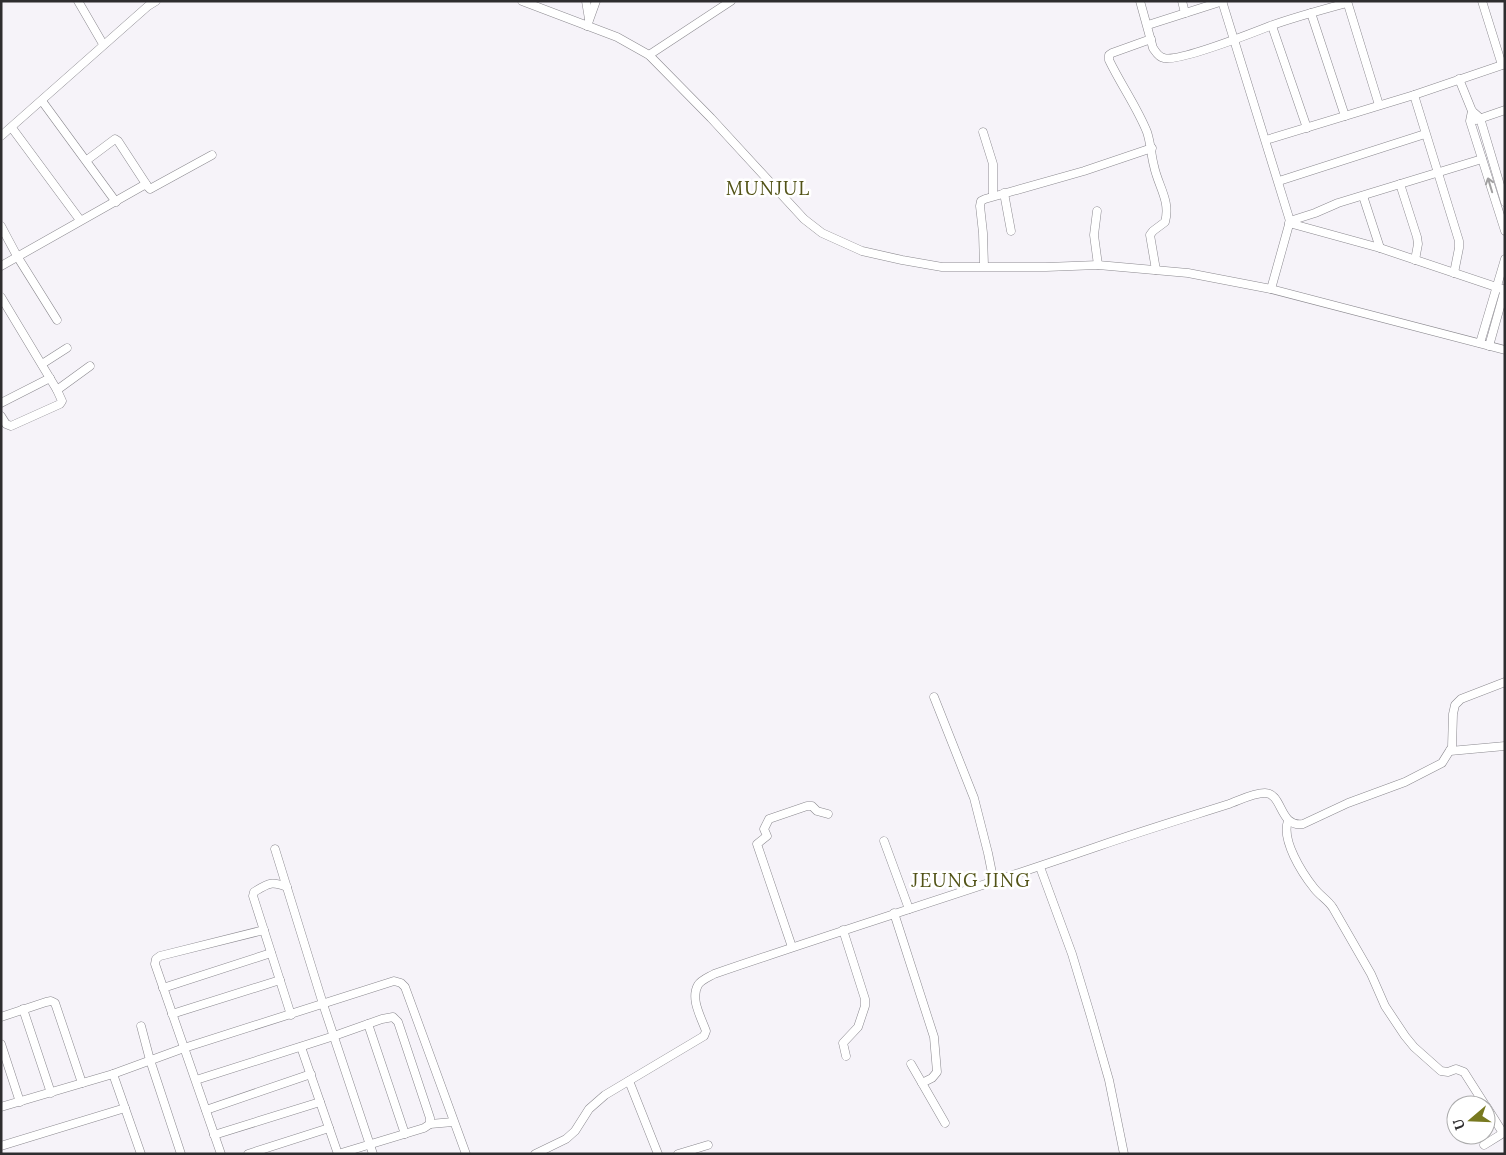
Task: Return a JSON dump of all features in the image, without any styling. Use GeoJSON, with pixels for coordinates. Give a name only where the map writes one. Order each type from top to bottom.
{"type":"FeatureCollection","features":[{"type":"Feature","properties":{"kind":"street"},"geometry":{"type":"LineString","coordinates":[[78,1],[103,44]]}},
{"type":"Feature","properties":{"kind":"street"},"geometry":{"type":"LineString","coordinates":[[1,136],[103,44],[156,1]]}},
{"type":"Feature","properties":{"kind":"street"},"geometry":{"type":"LineString","coordinates":[[522,1],[588,23],[624,40],[649,55],[711,118],[804,219],[822,233],[862,252],[942,267],[1098,265],[1188,273],[1271,289],[1505,350]]}},
{"type":"Feature","properties":{"kind":"street"},"geometry":{"type":"LineString","coordinates":[[586,1],[588,23]]}},
{"type":"Feature","properties":{"kind":"street"},"geometry":{"type":"LineString","coordinates":[[588,23],[596,1]]}},
{"type":"Feature","properties":{"kind":"street"},"geometry":{"type":"LineString","coordinates":[[649,55],[719,5],[731,1]]}},
{"type":"Feature","properties":{"kind":"street"},"geometry":{"type":"LineString","coordinates":[[1140,1],[1157,54],[1164,58],[1185,55],[1347,2],[1379,105]]}},
{"type":"Feature","properties":{"kind":"street"},"geometry":{"type":"LineString","coordinates":[[1182,1],[1186,13]]}},
{"type":"Feature","properties":{"kind":"street"},"geometry":{"type":"LineString","coordinates":[[1148,25],[1222,1],[1279,181],[1290,222],[1271,289]]}},
{"type":"Feature","properties":{"kind":"street"},"geometry":{"type":"LineString","coordinates":[[1266,140],[1414,95],[1503,65],[1482,1]]}},
{"type":"Feature","properties":{"kind":"street"},"geometry":{"type":"LineString","coordinates":[[1311,13],[1345,116]]}},
{"type":"Feature","properties":{"kind":"street"},"geometry":{"type":"LineString","coordinates":[[1272,26],[1306,128]]}},
{"type":"Feature","properties":{"kind":"street"},"geometry":{"type":"LineString","coordinates":[[1151,39],[1109,55],[1109,60],[1139,114],[1152,148],[1154,166],[1166,199],[1168,209],[1166,222],[1150,235],[1156,270]]}},
{"type":"Feature","properties":{"kind":"street"},"geometry":{"type":"LineString","coordinates":[[1459,79],[1472,111],[1480,118],[1505,202]]}},
{"type":"Feature","properties":{"kind":"street"},"geometry":{"type":"LineString","coordinates":[[1414,95],[1459,241],[1454,272]]}},
{"type":"Feature","properties":{"kind":"street"},"geometry":{"type":"LineString","coordinates":[[42,101],[116,202]]}},
{"type":"Feature","properties":{"kind":"street"},"geometry":{"type":"LineString","coordinates":[[1470,121],[1505,110]]}},
{"type":"Feature","properties":{"kind":"street"},"geometry":{"type":"LineString","coordinates":[[1472,111],[1470,121],[1505,231]]}},
{"type":"Feature","properties":{"kind":"street"},"geometry":{"type":"LineString","coordinates":[[12,128],[80,220]]}},
{"type":"Feature","properties":{"kind":"street"},"geometry":{"type":"LineString","coordinates":[[983,132],[993,164],[994,196]]}},
{"type":"Feature","properties":{"kind":"street"},"geometry":{"type":"LineString","coordinates":[[1279,181],[1425,134]]}},
{"type":"Feature","properties":{"kind":"street"},"geometry":{"type":"LineString","coordinates":[[87,160],[115,139],[150,189],[212,155]]}},
{"type":"Feature","properties":{"kind":"street"},"geometry":{"type":"LineString","coordinates":[[984,266],[981,202],[994,196],[1084,171],[1152,148]]}},
{"type":"Feature","properties":{"kind":"street"},"geometry":{"type":"LineString","coordinates":[[1290,222],[1362,196],[1482,159]]}},
{"type":"Feature","properties":{"kind":"street"},"geometry":{"type":"LineString","coordinates":[[1,266],[146,184]]}},
{"type":"Feature","properties":{"kind":"street"},"geometry":{"type":"LineString","coordinates":[[1400,184],[1417,237],[1418,244],[1415,260]]}},
{"type":"Feature","properties":{"kind":"street"},"geometry":{"type":"LineString","coordinates":[[1004,193],[1011,231]]}},
{"type":"Feature","properties":{"kind":"street"},"geometry":{"type":"LineString","coordinates":[[1362,196],[1380,248]]}},
{"type":"Feature","properties":{"kind":"street"},"geometry":{"type":"LineString","coordinates":[[1096,212],[1094,235],[1098,265]]}},
{"type":"Feature","properties":{"kind":"street"},"geometry":{"type":"LineString","coordinates":[[1290,222],[1380,248],[1505,290],[1489,346]]}},
{"type":"Feature","properties":{"kind":"street"},"geometry":{"type":"LineString","coordinates":[[1,226],[17,256],[57,320]]}},
{"type":"Feature","properties":{"kind":"street"},"geometry":{"type":"LineString","coordinates":[[1480,344],[1505,258]]}},
{"type":"Feature","properties":{"kind":"street"},"geometry":{"type":"LineString","coordinates":[[1,297],[61,398],[60,404],[15,425],[8,425],[1,416]]}},
{"type":"Feature","properties":{"kind":"street"},"geometry":{"type":"LineString","coordinates":[[42,364],[67,348]]}},
{"type":"Feature","properties":{"kind":"street"},"geometry":{"type":"LineString","coordinates":[[57,390],[90,366]]}},
{"type":"Feature","properties":{"kind":"street"},"geometry":{"type":"LineString","coordinates":[[1,403],[50,378]]}},
{"type":"Feature","properties":{"kind":"street"},"geometry":{"type":"LineString","coordinates":[[535,1154],[566,1139],[575,1131],[590,1109],[605,1095],[704,1036],[706,1031],[695,997],[698,985],[714,974],[908,908],[994,883],[1184,817],[1265,793],[1270,794],[1274,798],[1288,820],[1303,824],[1348,803],[1405,782],[1442,763],[1452,747],[1455,705],[1461,699],[1505,682]]}},
{"type":"Feature","properties":{"kind":"street"},"geometry":{"type":"LineString","coordinates":[[934,698],[974,798],[994,883]]}},
{"type":"Feature","properties":{"kind":"street"},"geometry":{"type":"LineString","coordinates":[[1450,751],[1505,746]]}},
{"type":"Feature","properties":{"kind":"street"},"geometry":{"type":"LineString","coordinates":[[792,947],[758,842],[767,836],[764,829],[769,819],[807,806],[812,806],[816,811],[828,814]]}},
{"type":"Feature","properties":{"kind":"street"},"geometry":{"type":"LineString","coordinates":[[1288,820],[1286,827],[1287,839],[1300,867],[1314,888],[1328,900],[1333,908],[1371,974],[1384,1006],[1414,1047],[1441,1071],[1448,1072],[1456,1069],[1464,1072],[1479,1095]]}},
{"type":"Feature","properties":{"kind":"street"},"geometry":{"type":"LineString","coordinates":[[884,841],[908,908]]}},
{"type":"Feature","properties":{"kind":"street"},"geometry":{"type":"LineString","coordinates":[[275,849],[373,1154]]}},
{"type":"Feature","properties":{"kind":"street"},"geometry":{"type":"LineString","coordinates":[[1040,867],[1072,954],[1096,1035],[1109,1080],[1124,1154]]}},
{"type":"Feature","properties":{"kind":"street"},"geometry":{"type":"LineString","coordinates":[[287,887],[276,883],[269,883],[254,892],[253,896],[291,1015]]}},
{"type":"Feature","properties":{"kind":"street"},"geometry":{"type":"LineString","coordinates":[[894,913],[934,1037],[938,1072],[932,1078],[922,1083]]}},
{"type":"Feature","properties":{"kind":"street"},"geometry":{"type":"LineString","coordinates":[[221,1154],[155,964],[156,959],[160,956],[264,930]]}},
{"type":"Feature","properties":{"kind":"street"},"geometry":{"type":"LineString","coordinates":[[843,930],[865,999],[865,1006],[858,1027],[843,1043],[846,1056]]}},
{"type":"Feature","properties":{"kind":"street"},"geometry":{"type":"LineString","coordinates":[[164,988],[271,953]]}},
{"type":"Feature","properties":{"kind":"street"},"geometry":{"type":"LineString","coordinates":[[172,1014],[280,980]]}},
{"type":"Feature","properties":{"kind":"street"},"geometry":{"type":"LineString","coordinates":[[1,1108],[113,1074],[184,1048],[394,982],[401,983],[405,987],[466,1154]]}},
{"type":"Feature","properties":{"kind":"street"},"geometry":{"type":"LineString","coordinates":[[1,1017],[46,1002],[51,1001],[55,1003],[82,1083]]}},
{"type":"Feature","properties":{"kind":"street"},"geometry":{"type":"LineString","coordinates":[[23,1009],[51,1093]]}},
{"type":"Feature","properties":{"kind":"street"},"geometry":{"type":"LineString","coordinates":[[196,1080],[394,1017],[398,1022],[430,1118],[430,1124]]}},
{"type":"Feature","properties":{"kind":"street"},"geometry":{"type":"LineString","coordinates":[[368,1024],[405,1134]]}},
{"type":"Feature","properties":{"kind":"street"},"geometry":{"type":"LineString","coordinates":[[142,1026],[150,1060],[181,1154]]}},
{"type":"Feature","properties":{"kind":"street"},"geometry":{"type":"LineString","coordinates":[[1,1044],[20,1102]]}},
{"type":"Feature","properties":{"kind":"street"},"geometry":{"type":"LineString","coordinates":[[301,1047],[338,1154],[424,1128],[430,1124],[453,1122]]}},
{"type":"Feature","properties":{"kind":"street"},"geometry":{"type":"LineString","coordinates":[[912,1064],[944,1123]]}},
{"type":"Feature","properties":{"kind":"street"},"geometry":{"type":"LineString","coordinates":[[113,1074],[141,1154]]}},
{"type":"Feature","properties":{"kind":"street"},"geometry":{"type":"LineString","coordinates":[[206,1110],[311,1074]]}},
{"type":"Feature","properties":{"kind":"street"},"geometry":{"type":"LineString","coordinates":[[629,1081],[658,1154]]}},
{"type":"Feature","properties":{"kind":"street"},"geometry":{"type":"LineString","coordinates":[[214,1135],[320,1102]]}},
{"type":"Feature","properties":{"kind":"street"},"geometry":{"type":"LineString","coordinates":[[1,1146],[125,1108]]}},
{"type":"Feature","properties":{"kind":"street"},"geometry":{"type":"LineString","coordinates":[[1496,1120],[1504,1132]]}},
{"type":"Feature","properties":{"kind":"street"},"geometry":{"type":"LineString","coordinates":[[248,1154],[328,1128]]}},
{"type":"Feature","properties":{"kind":"street"},"geometry":{"type":"LineString","coordinates":[[678,1154],[708,1145]]}},
{"type":"Feature","properties":{"kind":"district","name":"MUNJUL"},"geometry":{"type":"Point","coordinates":[768,188]}},
{"type":"Feature","properties":{"kind":"district","name":"JEUNG JING"},"geometry":{"type":"Point","coordinates":[971,880]}}]}
